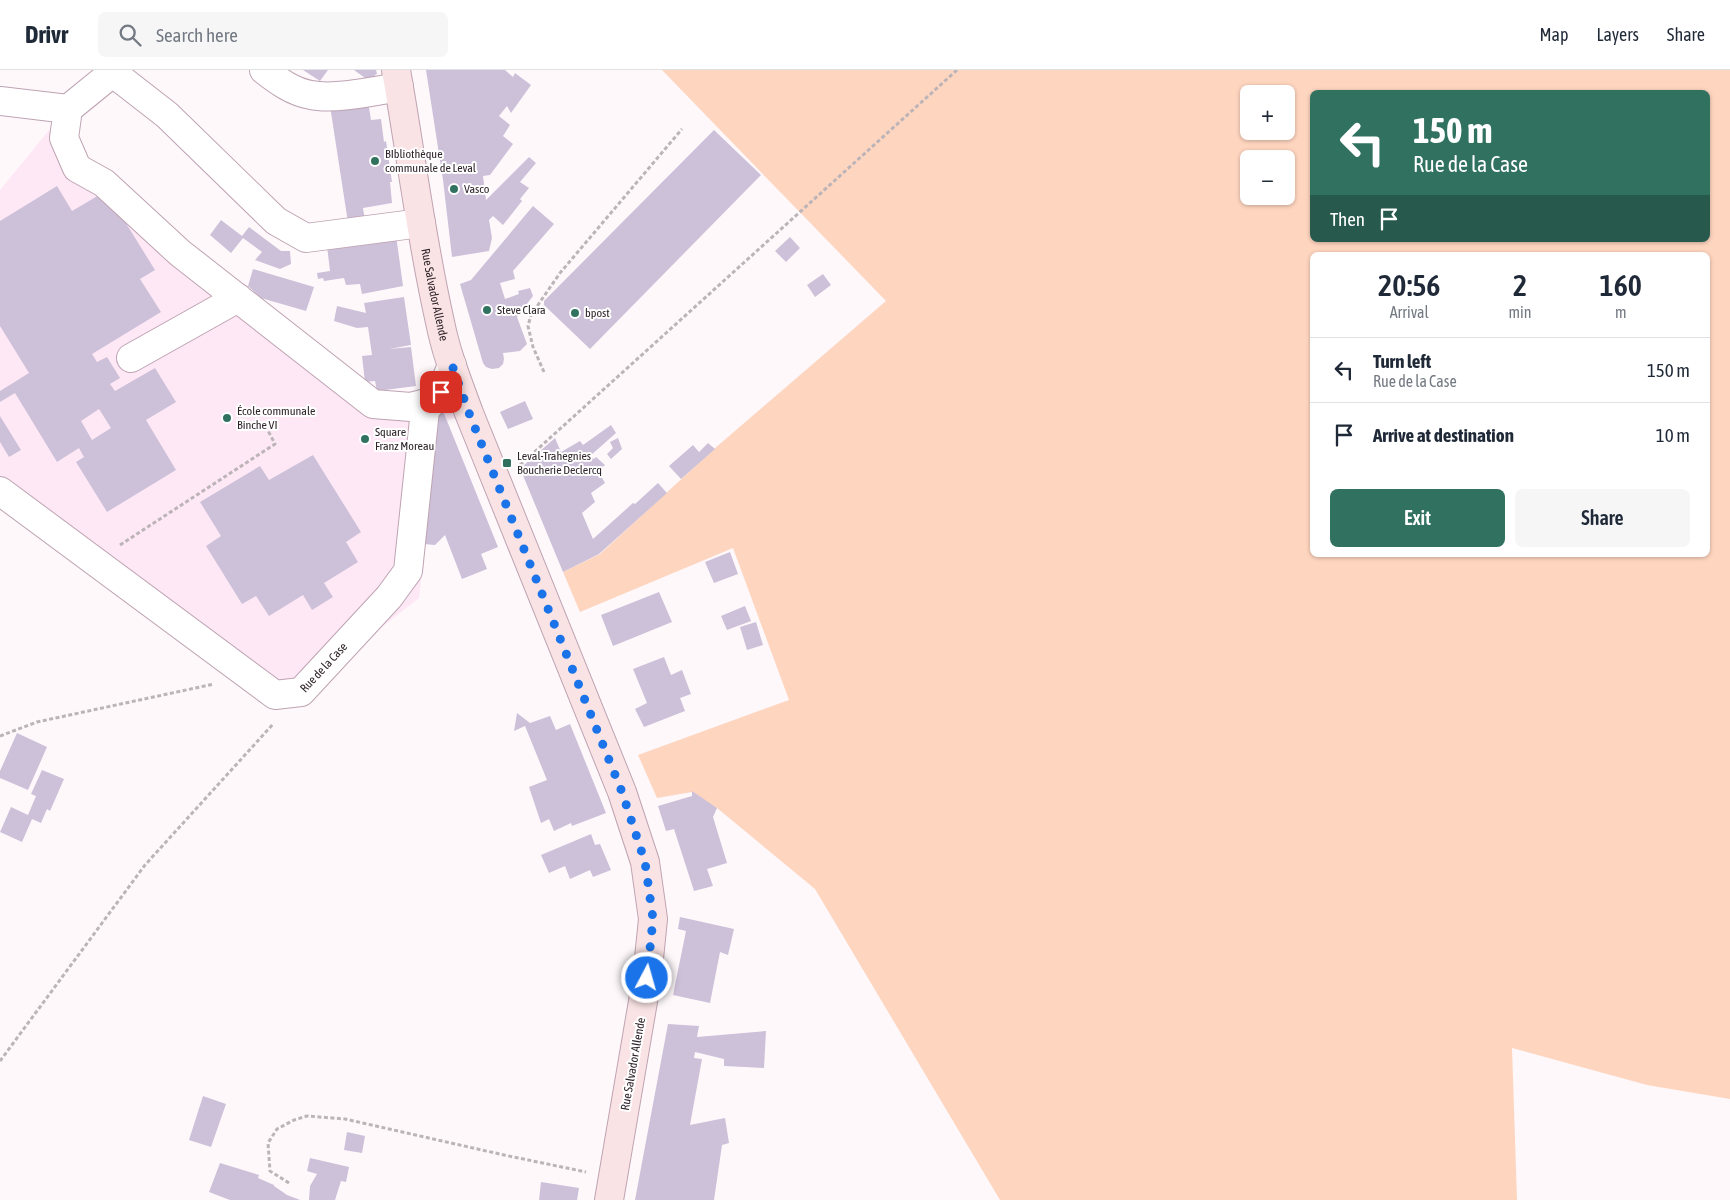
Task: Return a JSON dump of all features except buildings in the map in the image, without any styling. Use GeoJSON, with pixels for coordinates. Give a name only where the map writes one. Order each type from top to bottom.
{"type":"FeatureCollection","features":[{"type":"Feature","properties":{"kind":"street"},"geometry":{"type":"LineString","coordinates":[[264,70],[279,83],[311,95],[341,96],[398,79]]}},
{"type":"Feature","properties":{"kind":"street"},"geometry":{"type":"LineString","coordinates":[[421,223],[306,238],[276,221],[167,115],[114,72],[68,109],[64,138],[77,168],[104,183],[180,253],[372,404],[411,407],[433,401]]}},
{"type":"Feature","properties":{"kind":"street","name":"Rue Salvador Allende"},"geometry":{"type":"LineString","coordinates":[[398,79],[421,223],[440,323],[452,365],[469,413],[622,792],[645,862],[653,919],[647,978],[611,1187]]}},
{"type":"Feature","properties":{"kind":"street"},"geometry":{"type":"LineString","coordinates":[[0,100],[68,109]]}},
{"type":"Feature","properties":{"kind":"street"},"geometry":{"type":"LineString","coordinates":[[131,358],[238,298]]}},
{"type":"Feature","properties":{"kind":"street","name":"Rue de la Case"},"geometry":{"type":"LineString","coordinates":[[0,491],[275,696],[301,692],[389,597],[408,571],[425,410],[441,392],[452,365]]}},
{"type":"Feature","properties":{"kind":"path"},"geometry":{"type":"LineString","coordinates":[[499,484],[957,70]]}},
{"type":"Feature","properties":{"kind":"path"},"geometry":{"type":"LineString","coordinates":[[544,372],[528,326],[531,315],[560,272],[682,129]]}},
{"type":"Feature","properties":{"kind":"path"},"geometry":{"type":"LineString","coordinates":[[94,562],[275,444],[264,423]]}},
{"type":"Feature","properties":{"kind":"path"},"geometry":{"type":"LineString","coordinates":[[0,736],[37,722],[248,676]]}},
{"type":"Feature","properties":{"kind":"path"},"geometry":{"type":"LineString","coordinates":[[0,1061],[145,865],[301,692]]}},
{"type":"Feature","properties":{"kind":"path"},"geometry":{"type":"LineString","coordinates":[[289,1183],[270,1170],[268,1143],[277,1129],[307,1116],[345,1119],[587,1172],[611,1187]]}},
{"type":"Feature","properties":{"kind":"shaded area"},"geometry":{"type":"Polygon","coordinates":[[[662,70],[1730,70],[1730,1099],[1647,1085],[1512,1048],[1517,1200],[1000,1200],[815,889],[717,808],[692,792],[657,798],[638,755],[789,700],[733,548],[580,612],[563,572],[600,554],[714,449],[886,301],[662,70]]]}},
{"type":"Feature","properties":{"kind":"shaded area","name":"École communale Binche VI"},"geometry":{"type":"Polygon","coordinates":[[[49,130],[326,351],[380,400],[459,386],[469,413],[440,423],[419,598],[280,707],[0,479],[0,190],[49,130]]]}},
{"type":"Feature","properties":{"kind":"place","name":"BIbliothèque communale de Leval"},"geometry":{"type":"Point","coordinates":[375,161]}},
{"type":"Feature","properties":{"kind":"place","name":"Vasco"},"geometry":{"type":"Point","coordinates":[454,189]}},
{"type":"Feature","properties":{"kind":"place","name":"Steve Clara"},"geometry":{"type":"Point","coordinates":[487,310]}},
{"type":"Feature","properties":{"kind":"place","name":"bpost"},"geometry":{"type":"Point","coordinates":[575,313]}},
{"type":"Feature","properties":{"kind":"place","name":"École communale Binche VI"},"geometry":{"type":"Point","coordinates":[227,418]}},
{"type":"Feature","properties":{"kind":"place","name":"Square Franz Moreau"},"geometry":{"type":"Point","coordinates":[365,439]}},
{"type":"Feature","properties":{"kind":"place","name":"Leval-Trahegnies Boucherie Declercq"},"geometry":{"type":"Point","coordinates":[507,463]}},
{"type":"Feature","properties":{"kind":"route"},"geometry":{"type":"LineString","coordinates":[[441,392],[452,365],[469,413],[622,792],[645,862],[653,919],[647,978]]}}]}
